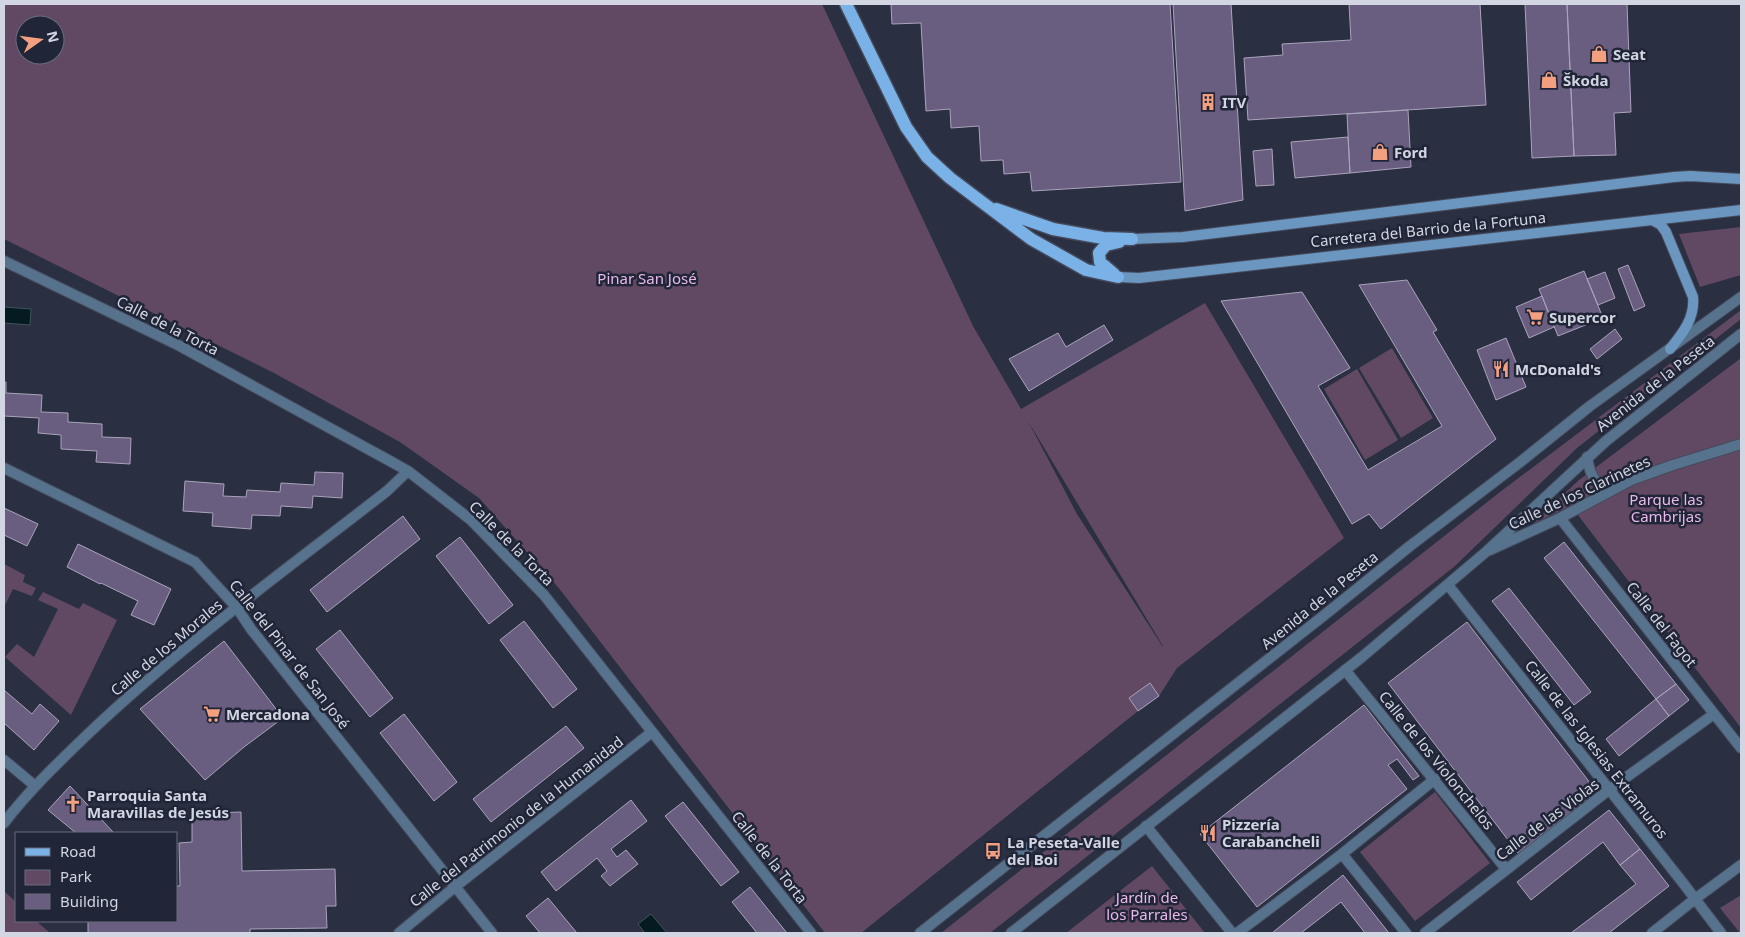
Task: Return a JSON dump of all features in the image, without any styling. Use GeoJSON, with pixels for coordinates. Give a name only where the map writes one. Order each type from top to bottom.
{"type":"FeatureCollection","features":[{"type":"Feature","properties":{"kind":"main road","name":"Carretera del Barrio de la Fortuna"},"geometry":{"type":"LineString","coordinates":[[846,4],[906,127],[927,156],[950,178],[1031,240],[1086,270],[1118,277],[1140,278],[1741,210]]}},
{"type":"Feature","properties":{"kind":"main road","name":"Carretera del Barrio de la Fortuna"},"geometry":{"type":"LineString","coordinates":[[984,205],[1053,229],[1103,238],[1132,240],[1183,237],[1674,177],[1741,179]]}},
{"type":"Feature","properties":{"kind":"main road"},"geometry":{"type":"LineString","coordinates":[[1652,220],[1661,225],[1666,232],[1693,297],[1694,308],[1690,321],[1670,349]]}},
{"type":"Feature","properties":{"kind":"main road","name":"Carretera del Barrio de la Fortuna"},"geometry":{"type":"LineString","coordinates":[[1118,277],[1100,262],[1099,253],[1106,245],[1132,240]]}},
{"type":"Feature","properties":{"kind":"street","name":"Calle de la Torta"},"geometry":{"type":"LineString","coordinates":[[4,261],[178,345],[408,471],[471,520],[544,595],[811,933]]}},
{"type":"Feature","properties":{"kind":"street","name":"Avenida de la Peseta"},"geometry":{"type":"LineString","coordinates":[[920,933],[1590,406],[1741,297]]}},
{"type":"Feature","properties":{"kind":"street","name":"Avenida de la Peseta"},"geometry":{"type":"LineString","coordinates":[[1011,933],[1345,670],[1487,552],[1587,457],[1741,334]]}},
{"type":"Feature","properties":{"kind":"street","name":"Calle de los Clarinetes"},"geometry":{"type":"LineString","coordinates":[[1487,552],[1560,518],[1631,480],[1673,464],[1741,444]]}},
{"type":"Feature","properties":{"kind":"street"},"geometry":{"type":"LineString","coordinates":[[1587,457],[1592,475],[1603,486],[1611,486],[1631,480]]}},
{"type":"Feature","properties":{"kind":"street","name":"Calle del Pinar de San José"},"geometry":{"type":"LineString","coordinates":[[4,468],[195,562],[237,608],[251,629],[492,933]]}},
{"type":"Feature","properties":{"kind":"street","name":"Calle de los Morales"},"geometry":{"type":"LineString","coordinates":[[4,823],[34,786],[118,706],[208,629],[387,490],[408,471]]}},
{"type":"Feature","properties":{"kind":"street","name":"Calle del Fagot"},"geometry":{"type":"LineString","coordinates":[[1560,518],[1741,748]]}},
{"type":"Feature","properties":{"kind":"street","name":"Calle de las Iglesias Extramuros"},"geometry":{"type":"LineString","coordinates":[[1448,585],[1610,789],[1721,933]]}},
{"type":"Feature","properties":{"kind":"street","name":"Calle de los Violonchelos"},"geometry":{"type":"LineString","coordinates":[[1345,670],[1506,869]]}},
{"type":"Feature","properties":{"kind":"street","name":"Calle de las Violas"},"geometry":{"type":"LineString","coordinates":[[1425,933],[1610,789],[1714,714]]}},
{"type":"Feature","properties":{"kind":"street","name":"Calle del Patrimonio de la Humanidad"},"geometry":{"type":"LineString","coordinates":[[399,933],[652,732]]}},
{"type":"Feature","properties":{"kind":"street"},"geometry":{"type":"LineString","coordinates":[[4,760],[34,786]]}},
{"type":"Feature","properties":{"kind":"street"},"geometry":{"type":"LineString","coordinates":[[1237,933],[1342,854],[1435,779]]}},
{"type":"Feature","properties":{"kind":"street"},"geometry":{"type":"LineString","coordinates":[[1146,826],[1232,933]]}},
{"type":"Feature","properties":{"kind":"street"},"geometry":{"type":"LineString","coordinates":[[1342,854],[1406,933]]}},
{"type":"Feature","properties":{"kind":"street"},"geometry":{"type":"LineString","coordinates":[[1652,933],[1741,865]]}},
{"type":"Feature","properties":{"kind":"green space","name":"Pinar San José"},"geometry":{"type":"Polygon","coordinates":[[[4,4],[822,4],[973,326],[1021,409],[1205,303],[1344,538],[1177,668],[1159,696],[861,933],[825,933],[558,587],[479,498],[400,442],[274,373],[4,239],[4,4]],[[1028,421],[1077,514],[1163,646],[1028,421]]]}},
{"type":"Feature","properties":{"kind":"green space"},"geometry":{"type":"Polygon","coordinates":[[[1741,227],[1741,275],[1700,287],[1679,234],[1741,227]]]}},
{"type":"Feature","properties":{"kind":"green space"},"geometry":{"type":"Polygon","coordinates":[[[1741,310],[1741,319],[1577,448],[1455,566],[990,933],[941,933],[1500,492],[1741,310]]]}},
{"type":"Feature","properties":{"kind":"green space"},"geometry":{"type":"Polygon","coordinates":[[[1392,348],[1433,418],[1401,438],[1359,368],[1392,348]]]}},
{"type":"Feature","properties":{"kind":"green space","name":"Parque las Cambrijas"},"geometry":{"type":"Polygon","coordinates":[[[1741,358],[1741,728],[1571,506],[1532,524],[1579,480],[1741,358]]]}},
{"type":"Feature","properties":{"kind":"green space"},"geometry":{"type":"Polygon","coordinates":[[[1357,369],[1398,440],[1365,460],[1324,389],[1357,369]]]}},
{"type":"Feature","properties":{"kind":"green space"},"geometry":{"type":"Polygon","coordinates":[[[4,564],[25,575],[23,582],[36,588],[32,596],[13,589],[4,607],[4,564]]]}},
{"type":"Feature","properties":{"kind":"green space"},"geometry":{"type":"Polygon","coordinates":[[[43,592],[79,609],[83,603],[117,620],[71,715],[5,657],[17,644],[34,657],[58,609],[38,600],[43,592]]]}},
{"type":"Feature","properties":{"kind":"green space"},"geometry":{"type":"Polygon","coordinates":[[[1435,792],[1490,863],[1415,921],[1360,852],[1435,792]]]}},
{"type":"Feature","properties":{"kind":"green space","name":"Jardín de los Parrales"},"geometry":{"type":"Polygon","coordinates":[[[1152,866],[1205,933],[1066,933],[1152,866]]]}},
{"type":"Feature","properties":{"kind":"green space"},"geometry":{"type":"Polygon","coordinates":[[[4,891],[15,901],[15,922],[37,922],[50,933],[4,933],[4,891]]]}},
{"type":"Feature","properties":{"kind":"green space"},"geometry":{"type":"Polygon","coordinates":[[[1741,895],[1741,933],[1740,933],[1720,908],[1741,895]]]}},
{"type":"Feature","properties":{"kind":"water"},"geometry":{"type":"Polygon","coordinates":[[[4,307],[31,309],[30,325],[4,323],[4,307]]]}},
{"type":"Feature","properties":{"kind":"water"},"geometry":{"type":"Polygon","coordinates":[[[651,914],[667,933],[645,933],[638,924],[651,914]]]}},
{"type":"Feature","properties":{"kind":"building"},"geometry":{"type":"Polygon","coordinates":[[[891,4],[1170,4],[1181,182],[1032,191],[1030,172],[1004,174],[1003,160],[981,161],[979,126],[951,128],[950,109],[926,111],[921,23],[892,24],[891,4]]]}},
{"type":"Feature","properties":{"kind":"building","name":"ITV"},"geometry":{"type":"Polygon","coordinates":[[[1173,4],[1231,4],[1243,200],[1185,211],[1173,4]]]}},
{"type":"Feature","properties":{"kind":"building"},"geometry":{"type":"Polygon","coordinates":[[[1349,4],[1480,4],[1486,105],[1248,120],[1244,58],[1283,55],[1282,44],[1351,40],[1349,4]]]}},
{"type":"Feature","properties":{"kind":"building","name":"Škoda"},"geometry":{"type":"Polygon","coordinates":[[[1525,4],[1567,4],[1574,156],[1532,158],[1525,4]]]}},
{"type":"Feature","properties":{"kind":"building","name":"Seat"},"geometry":{"type":"Polygon","coordinates":[[[1567,4],[1627,4],[1631,112],[1614,113],[1616,155],[1574,156],[1567,4]]]}},
{"type":"Feature","properties":{"kind":"building","name":"Ford"},"geometry":{"type":"Polygon","coordinates":[[[1408,110],[1411,167],[1350,173],[1347,114],[1408,110]]]}},
{"type":"Feature","properties":{"kind":"building"},"geometry":{"type":"Polygon","coordinates":[[[1348,137],[1350,173],[1295,178],[1291,142],[1348,137]]]}},
{"type":"Feature","properties":{"kind":"building"},"geometry":{"type":"Polygon","coordinates":[[[1272,149],[1274,185],[1256,186],[1253,151],[1272,149]]]}},
{"type":"Feature","properties":{"kind":"building"},"geometry":{"type":"Polygon","coordinates":[[[1628,265],[1645,306],[1634,311],[1618,269],[1628,265]]]}},
{"type":"Feature","properties":{"kind":"building"},"geometry":{"type":"Polygon","coordinates":[[[1584,271],[1603,318],[1558,336],[1539,289],[1584,271]]]}},
{"type":"Feature","properties":{"kind":"building"},"geometry":{"type":"Polygon","coordinates":[[[1605,272],[1615,298],[1598,305],[1587,279],[1605,272]]]}},
{"type":"Feature","properties":{"kind":"building"},"geometry":{"type":"Polygon","coordinates":[[[1407,280],[1437,330],[1433,332],[1496,439],[1381,529],[1369,514],[1352,524],[1221,301],[1302,292],[1350,368],[1318,386],[1368,470],[1442,426],[1359,285],[1407,280]]]}},
{"type":"Feature","properties":{"kind":"building","name":"Supercor"},"geometry":{"type":"Polygon","coordinates":[[[1542,296],[1554,327],[1529,338],[1516,307],[1542,296]]]}},
{"type":"Feature","properties":{"kind":"building"},"geometry":{"type":"Polygon","coordinates":[[[1104,325],[1113,340],[1029,391],[1009,359],[1058,333],[1066,347],[1104,325]]]}},
{"type":"Feature","properties":{"kind":"building"},"geometry":{"type":"Polygon","coordinates":[[[1615,329],[1622,339],[1597,359],[1590,349],[1615,329]]]}},
{"type":"Feature","properties":{"kind":"building","name":"McDonald's"},"geometry":{"type":"Polygon","coordinates":[[[1506,338],[1526,387],[1496,400],[1477,350],[1506,338]]]}},
{"type":"Feature","properties":{"kind":"building"},"geometry":{"type":"Polygon","coordinates":[[[4,382],[6,382],[6,393],[42,395],[41,412],[68,413],[68,422],[102,424],[102,437],[131,438],[130,464],[96,462],[97,451],[61,449],[61,435],[38,433],[39,418],[4,416],[4,382]]]}},
{"type":"Feature","properties":{"kind":"building"},"geometry":{"type":"Polygon","coordinates":[[[315,472],[343,473],[342,498],[313,496],[312,508],[281,506],[280,516],[252,515],[251,529],[212,526],[213,513],[183,511],[185,481],[224,484],[223,496],[246,497],[247,490],[280,492],[281,483],[314,485],[315,472]]]}},
{"type":"Feature","properties":{"kind":"building"},"geometry":{"type":"Polygon","coordinates":[[[4,508],[38,524],[27,546],[4,535],[4,508]]]}},
{"type":"Feature","properties":{"kind":"building"},"geometry":{"type":"Polygon","coordinates":[[[403,516],[420,539],[327,612],[310,590],[403,516]]]}},
{"type":"Feature","properties":{"kind":"building"},"geometry":{"type":"Polygon","coordinates":[[[460,537],[513,605],[489,624],[436,556],[460,537]]]}},
{"type":"Feature","properties":{"kind":"building"},"geometry":{"type":"Polygon","coordinates":[[[1564,542],[1676,684],[1656,699],[1544,558],[1564,542]]]}},
{"type":"Feature","properties":{"kind":"building"},"geometry":{"type":"Polygon","coordinates":[[[78,544],[171,589],[154,625],[131,615],[138,601],[67,567],[78,544]]]}},
{"type":"Feature","properties":{"kind":"building"},"geometry":{"type":"Polygon","coordinates":[[[1509,588],[1591,692],[1574,705],[1492,601],[1509,588]]]}},
{"type":"Feature","properties":{"kind":"building"},"geometry":{"type":"Polygon","coordinates":[[[524,621],[577,689],[553,708],[500,640],[524,621]]]}},
{"type":"Feature","properties":{"kind":"building"},"geometry":{"type":"Polygon","coordinates":[[[1467,622],[1597,792],[1518,853],[1388,683],[1467,622]]]}},
{"type":"Feature","properties":{"kind":"building"},"geometry":{"type":"Polygon","coordinates":[[[340,630],[393,698],[370,717],[316,649],[340,630]]]}},
{"type":"Feature","properties":{"kind":"building","name":"Mercadona"},"geometry":{"type":"Polygon","coordinates":[[[224,641],[283,718],[244,747],[205,780],[140,709],[224,641]]]}},
{"type":"Feature","properties":{"kind":"building"},"geometry":{"type":"Polygon","coordinates":[[[1150,683],[1159,696],[1138,711],[1129,698],[1150,683]]]}},
{"type":"Feature","properties":{"kind":"building"},"geometry":{"type":"Polygon","coordinates":[[[1676,684],[1689,700],[1669,716],[1656,699],[1676,684]]]}},
{"type":"Feature","properties":{"kind":"building"},"geometry":{"type":"Polygon","coordinates":[[[4,690],[32,714],[40,704],[59,721],[34,750],[4,723],[4,690]]]}},
{"type":"Feature","properties":{"kind":"building"},"geometry":{"type":"Polygon","coordinates":[[[1656,699],[1669,716],[1619,756],[1606,739],[1656,699]]]}},
{"type":"Feature","properties":{"kind":"building"},"geometry":{"type":"Polygon","coordinates":[[[1364,705],[1419,776],[1413,780],[1397,759],[1388,765],[1407,789],[1257,907],[1200,834],[1364,705]]]}},
{"type":"Feature","properties":{"kind":"building"},"geometry":{"type":"Polygon","coordinates":[[[404,714],[457,782],[434,801],[380,733],[404,714]]]}},
{"type":"Feature","properties":{"kind":"building"},"geometry":{"type":"Polygon","coordinates":[[[566,726],[584,748],[491,822],[473,799],[566,726]]]}},
{"type":"Feature","properties":{"kind":"building"},"geometry":{"type":"Polygon","coordinates":[[[70,786],[113,832],[75,832],[48,810],[70,786]]]}},
{"type":"Feature","properties":{"kind":"building"},"geometry":{"type":"Polygon","coordinates":[[[631,800],[647,821],[611,849],[617,857],[626,850],[638,864],[610,886],[601,876],[607,871],[597,858],[556,891],[541,872],[631,800]]]}},
{"type":"Feature","properties":{"kind":"building"},"geometry":{"type":"Polygon","coordinates":[[[683,802],[739,872],[721,886],[665,816],[683,802]]]}},
{"type":"Feature","properties":{"kind":"building"},"geometry":{"type":"Polygon","coordinates":[[[1609,810],[1640,849],[1620,865],[1603,842],[1531,900],[1517,882],[1609,810]]]}},
{"type":"Feature","properties":{"kind":"building"},"geometry":{"type":"Polygon","coordinates":[[[241,812],[242,871],[335,869],[336,906],[326,906],[327,928],[250,929],[250,933],[88,933],[88,922],[178,922],[178,886],[180,886],[179,843],[192,842],[192,819],[213,818],[212,813],[241,812]]]}},
{"type":"Feature","properties":{"kind":"building"},"geometry":{"type":"Polygon","coordinates":[[[1640,849],[1669,886],[1609,933],[1571,933],[1636,884],[1620,865],[1640,849]]]}},
{"type":"Feature","properties":{"kind":"building"},"geometry":{"type":"Polygon","coordinates":[[[1343,875],[1389,933],[1365,933],[1341,902],[1301,933],[1272,933],[1343,875]]]}},
{"type":"Feature","properties":{"kind":"building"},"geometry":{"type":"Polygon","coordinates":[[[750,887],[787,933],[757,933],[732,902],[750,887]]]}},
{"type":"Feature","properties":{"kind":"building"},"geometry":{"type":"Polygon","coordinates":[[[548,898],[577,933],[540,933],[526,916],[548,898]]]}},
{"type":"Feature","properties":{"kind":"place","name":"Seat"},"geometry":{"type":"Point","coordinates":[1599,54]}},
{"type":"Feature","properties":{"kind":"place","name":"Škoda"},"geometry":{"type":"Point","coordinates":[1549,80]}},
{"type":"Feature","properties":{"kind":"place","name":"ITV"},"geometry":{"type":"Point","coordinates":[1208,102]}},
{"type":"Feature","properties":{"kind":"place","name":"Ford"},"geometry":{"type":"Point","coordinates":[1380,152]}},
{"type":"Feature","properties":{"kind":"place","name":"Supercor"},"geometry":{"type":"Point","coordinates":[1535,317]}},
{"type":"Feature","properties":{"kind":"place","name":"McDonald's"},"geometry":{"type":"Point","coordinates":[1501,369]}},
{"type":"Feature","properties":{"kind":"place","name":"Mercadona"},"geometry":{"type":"Point","coordinates":[212,714]}},
{"type":"Feature","properties":{"kind":"place","name":"Parroquia Santa Maravillas de Jesús"},"geometry":{"type":"Point","coordinates":[73,804]}},
{"type":"Feature","properties":{"kind":"place","name":"Pizzería Carabancheli"},"geometry":{"type":"Point","coordinates":[1208,833]}},
{"type":"Feature","properties":{"kind":"place","name":"La Peseta-Valle del Boi"},"geometry":{"type":"Point","coordinates":[993,851]}}]}
